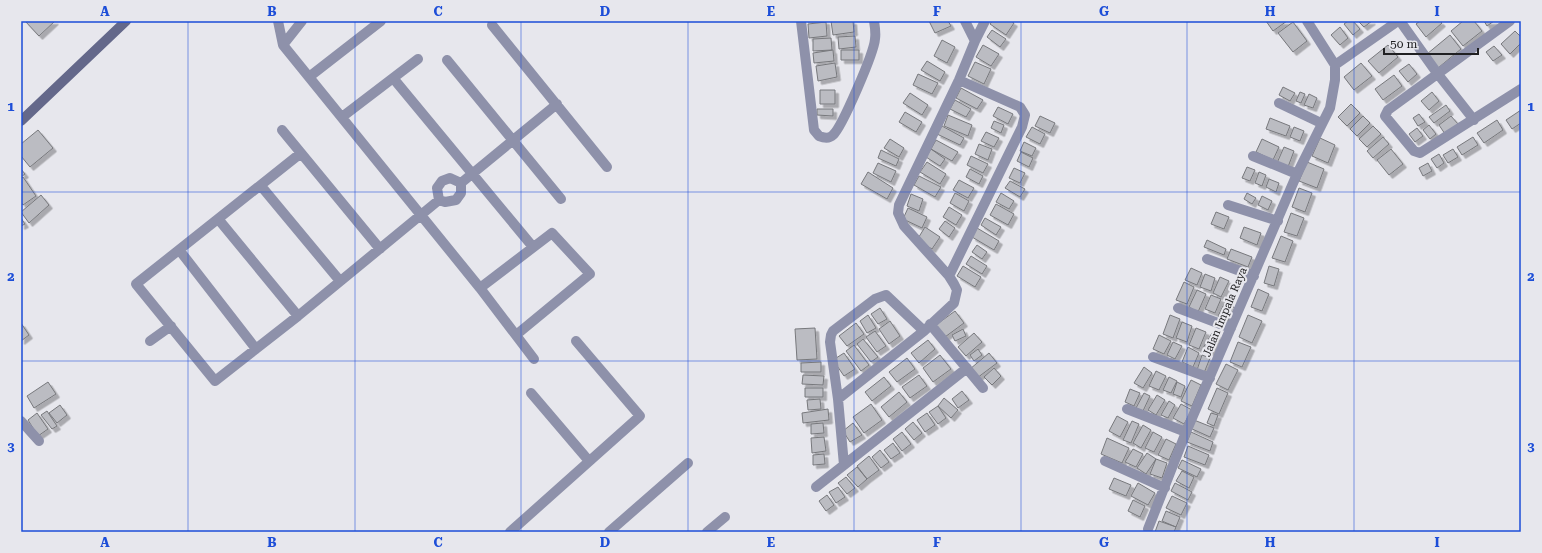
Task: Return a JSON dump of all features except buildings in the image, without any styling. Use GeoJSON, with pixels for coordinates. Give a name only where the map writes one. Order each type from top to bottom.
{"type":"FeatureCollection","features":[{"type":"Feature","properties":{"kind":"street"},"geometry":{"type":"LineString","coordinates":[[21,121],[126,21]]}},
{"type":"Feature","properties":{"kind":"street"},"geometry":{"type":"LineString","coordinates":[[278,21],[283,45],[422,215],[534,359]]}},
{"type":"Feature","properties":{"kind":"street"},"geometry":{"type":"LineString","coordinates":[[283,45],[302,21]]}},
{"type":"Feature","properties":{"kind":"street"},"geometry":{"type":"LineString","coordinates":[[309,77],[381,21]]}},
{"type":"Feature","properties":{"kind":"street"},"geometry":{"type":"LineString","coordinates":[[801,21],[814,130],[819,136],[825,138],[834,134],[873,51],[876,39],[874,21]]}},
{"type":"Feature","properties":{"kind":"street"},"geometry":{"type":"LineString","coordinates":[[965,21],[975,41]]}},
{"type":"Feature","properties":{"kind":"street"},"geometry":{"type":"LineString","coordinates":[[838,399],[927,327],[954,303],[956,298],[957,290],[949,276],[904,226],[898,213],[899,205],[959,80],[985,21]]}},
{"type":"Feature","properties":{"kind":"street"},"geometry":{"type":"LineString","coordinates":[[1307,21],[1335,65],[1399,21],[1474,120]]}},
{"type":"Feature","properties":{"kind":"street"},"geometry":{"type":"LineString","coordinates":[[1510,21],[1437,73],[1388,110],[1385,114],[1386,118],[1414,151],[1420,153],[1521,89]]}},
{"type":"Feature","properties":{"kind":"street"},"geometry":{"type":"LineString","coordinates":[[492,25],[607,167]]}},
{"type":"Feature","properties":{"kind":"street"},"geometry":{"type":"LineString","coordinates":[[342,117],[418,59]]}},
{"type":"Feature","properties":{"kind":"street"},"geometry":{"type":"LineString","coordinates":[[447,60],[561,199]]}},
{"type":"Feature","properties":{"kind":"street","name":"Jalan Impala Raya"},"geometry":{"type":"LineString","coordinates":[[1148,529],[1186,432],[1297,174],[1321,123],[1330,108],[1335,80],[1335,65]]}},
{"type":"Feature","properties":{"kind":"street"},"geometry":{"type":"LineString","coordinates":[[393,78],[533,247]]}},
{"type":"Feature","properties":{"kind":"street"},"geometry":{"type":"LineString","coordinates":[[949,276],[1022,127],[1025,115],[1020,107],[959,80]]}},
{"type":"Feature","properties":{"kind":"street"},"geometry":{"type":"LineString","coordinates":[[1279,103],[1321,123]]}},
{"type":"Feature","properties":{"kind":"street"},"geometry":{"type":"LineString","coordinates":[[461,183],[557,104]]}},
{"type":"Feature","properties":{"kind":"street"},"geometry":{"type":"LineString","coordinates":[[282,130],[380,249]]}},
{"type":"Feature","properties":{"kind":"street"},"geometry":{"type":"LineString","coordinates":[[301,153],[220,220],[136,284],[215,381],[298,316],[439,200]]}},
{"type":"Feature","properties":{"kind":"street"},"geometry":{"type":"LineString","coordinates":[[1253,156],[1297,174]]}},
{"type":"Feature","properties":{"kind":"street"},"geometry":{"type":"LineString","coordinates":[[439,200],[437,188],[442,181],[450,178],[461,183]]}},
{"type":"Feature","properties":{"kind":"street"},"geometry":{"type":"LineString","coordinates":[[439,200],[445,202],[456,200],[461,193],[461,183]]}},
{"type":"Feature","properties":{"kind":"street"},"geometry":{"type":"LineString","coordinates":[[261,186],[340,281]]}},
{"type":"Feature","properties":{"kind":"street"},"geometry":{"type":"LineString","coordinates":[[1228,205],[1278,221]]}},
{"type":"Feature","properties":{"kind":"street"},"geometry":{"type":"LineString","coordinates":[[220,220],[298,316]]}},
{"type":"Feature","properties":{"kind":"street"},"geometry":{"type":"LineString","coordinates":[[480,288],[552,233],[590,274],[516,335]]}},
{"type":"Feature","properties":{"kind":"street"},"geometry":{"type":"LineString","coordinates":[[180,251],[256,349]]}},
{"type":"Feature","properties":{"kind":"street"},"geometry":{"type":"LineString","coordinates":[[1208,259],[1254,276]]}},
{"type":"Feature","properties":{"kind":"street"},"geometry":{"type":"LineString","coordinates":[[844,465],[838,399],[830,342],[833,331],[875,298],[886,296],[927,327],[967,368],[983,388]]}},
{"type":"Feature","properties":{"kind":"street"},"geometry":{"type":"LineString","coordinates":[[1178,308],[1231,328]]}},
{"type":"Feature","properties":{"kind":"street"},"geometry":{"type":"LineString","coordinates":[[150,341],[171,326]]}},
{"type":"Feature","properties":{"kind":"street"},"geometry":{"type":"LineString","coordinates":[[510,532],[640,416],[576,341]]}},
{"type":"Feature","properties":{"kind":"street"},"geometry":{"type":"LineString","coordinates":[[1153,357],[1210,378]]}},
{"type":"Feature","properties":{"kind":"street"},"geometry":{"type":"LineString","coordinates":[[816,487],[967,368]]}},
{"type":"Feature","properties":{"kind":"street"},"geometry":{"type":"LineString","coordinates":[[531,393],[589,461]]}},
{"type":"Feature","properties":{"kind":"street"},"geometry":{"type":"LineString","coordinates":[[1127,409],[1186,432]]}},
{"type":"Feature","properties":{"kind":"street"},"geometry":{"type":"LineString","coordinates":[[21,421],[39,440]]}},
{"type":"Feature","properties":{"kind":"street"},"geometry":{"type":"LineString","coordinates":[[1105,461],[1165,488]]}},
{"type":"Feature","properties":{"kind":"street"},"geometry":{"type":"LineString","coordinates":[[609,532],[688,463]]}},
{"type":"Feature","properties":{"kind":"street"},"geometry":{"type":"LineString","coordinates":[[707,532],[725,517]]}}]}
